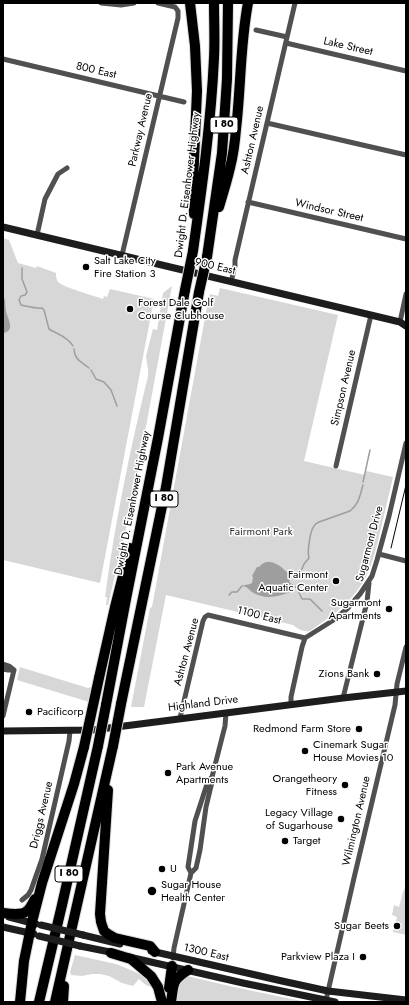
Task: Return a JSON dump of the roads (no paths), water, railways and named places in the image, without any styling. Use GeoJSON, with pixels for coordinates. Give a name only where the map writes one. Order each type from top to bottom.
{"type":"FeatureCollection","features":[{"type":"Feature","properties":{"kind":"highway"},"geometry":{"type":"LineString","coordinates":[[190,3],[196,46],[198,91],[193,184],[194,247]]}},
{"type":"Feature","properties":{"kind":"highway","name":"Dwight D. Eisenhower Highway"},"geometry":{"type":"LineString","coordinates":[[39,1002],[98,746],[194,247],[205,169],[209,121],[214,58],[214,3]]}},
{"type":"Feature","properties":{"kind":"highway","name":"I 80"},"geometry":{"type":"LineString","coordinates":[[55,1002],[113,746],[166,487],[199,292],[207,257],[222,153],[227,79],[228,3]]}},
{"type":"Feature","properties":{"kind":"highway"},"geometry":{"type":"LineString","coordinates":[[208,246],[230,168],[240,94],[242,49],[248,3]]}},
{"type":"Feature","properties":{"kind":"highway"},"geometry":{"type":"LineString","coordinates":[[20,1002],[24,961],[34,934],[40,892],[84,748],[116,599],[158,438]]}},
{"type":"Feature","properties":{"kind":"highway"},"geometry":{"type":"LineString","coordinates":[[110,758],[100,914],[101,922],[104,931],[115,938],[150,946],[155,952]]}},
{"type":"Feature","properties":{"kind":"highway"},"geometry":{"type":"LineString","coordinates":[[3,915],[24,913],[28,910],[40,892]]}},
{"type":"Feature","properties":{"kind":"highway"},"geometry":{"type":"LineString","coordinates":[[111,953],[131,959],[151,976],[158,987],[162,1002]]}},
{"type":"Feature","properties":{"kind":"highway"},"geometry":{"type":"LineString","coordinates":[[62,1002],[66,956]]}},
{"type":"Feature","properties":{"kind":"highway"},"geometry":{"type":"LineString","coordinates":[[170,1002],[173,961]]}},
{"type":"Feature","properties":{"kind":"highway"},"geometry":{"type":"LineString","coordinates":[[170,1002],[173,985],[176,979],[188,970]]}},
{"type":"Feature","properties":{"kind":"street"},"geometry":{"type":"LineString","coordinates":[[101,3],[121,5],[134,3]]}},
{"type":"Feature","properties":{"kind":"street","name":"Parkway Avenue"},"geometry":{"type":"LineString","coordinates":[[122,255],[178,18],[177,9],[158,3]]}},
{"type":"Feature","properties":{"kind":"street","name":"Ashton Avenue"},"geometry":{"type":"LineString","coordinates":[[231,282],[248,202],[295,3]]}},
{"type":"Feature","properties":{"kind":"street","name":"Lake Street"},"geometry":{"type":"LineString","coordinates":[[256,30],[286,40],[406,71]]}},
{"type":"Feature","properties":{"kind":"street","name":"800 East"},"geometry":{"type":"LineString","coordinates":[[3,59],[184,102]]}},
{"type":"Feature","properties":{"kind":"street"},"geometry":{"type":"LineString","coordinates":[[267,123],[406,155]]}},
{"type":"Feature","properties":{"kind":"street"},"geometry":{"type":"LineString","coordinates":[[37,235],[45,199],[58,174],[67,168]]}},
{"type":"Feature","properties":{"kind":"street","name":"Windsor Street"},"geometry":{"type":"LineString","coordinates":[[248,202],[406,239]]}},
{"type":"Feature","properties":{"kind":"street","name":"900 East"},"geometry":{"type":"LineString","coordinates":[[3,227],[404,323]]}},
{"type":"Feature","properties":{"kind":"street"},"geometry":{"type":"LineString","coordinates":[[404,323],[406,294]]}},
{"type":"Feature","properties":{"kind":"street","name":"Simpson Avenue"},"geometry":{"type":"LineString","coordinates":[[336,466],[371,315]]}},
{"type":"Feature","properties":{"kind":"street","name":"Sugarmont Drive"},"geometry":{"type":"LineString","coordinates":[[343,698],[368,602],[369,582],[379,554],[406,443]]}},
{"type":"Feature","properties":{"kind":"street"},"geometry":{"type":"LineString","coordinates":[[379,554],[406,561]]}},
{"type":"Feature","properties":{"kind":"street"},"geometry":{"type":"LineString","coordinates":[[291,704],[296,672],[305,638],[342,613],[356,600],[369,582]]}},
{"type":"Feature","properties":{"kind":"street","name":"Ashton Avenue"},"geometry":{"type":"LineString","coordinates":[[180,718],[203,621],[208,615]]}},
{"type":"Feature","properties":{"kind":"street","name":"1100 East"},"geometry":{"type":"LineString","coordinates":[[208,615],[305,638]]}},
{"type":"Feature","properties":{"kind":"street","name":"Wilmington Avenue"},"geometry":{"type":"LineString","coordinates":[[326,1000],[395,705],[397,684],[406,646]]}},
{"type":"Feature","properties":{"kind":"street"},"geometry":{"type":"LineString","coordinates":[[3,664],[14,670]]}},
{"type":"Feature","properties":{"kind":"street"},"geometry":{"type":"LineString","coordinates":[[3,669],[14,670]]}},
{"type":"Feature","properties":{"kind":"street"},"geometry":{"type":"LineString","coordinates":[[3,716],[14,670]]}},
{"type":"Feature","properties":{"kind":"street","name":"Highland Drive"},"geometry":{"type":"LineString","coordinates":[[3,731],[93,730],[226,712],[406,691]]}},
{"type":"Feature","properties":{"kind":"street"},"geometry":{"type":"LineString","coordinates":[[173,961],[174,948],[191,873],[196,868],[200,850],[206,807],[225,726],[226,712]]}},
{"type":"Feature","properties":{"kind":"street","name":"Driggs Avenue"},"geometry":{"type":"LineString","coordinates":[[22,900],[31,890],[42,859],[70,731]]}},
{"type":"Feature","properties":{"kind":"street"},"geometry":{"type":"LineString","coordinates":[[191,873],[188,867],[194,826],[208,781],[212,777]]}},
{"type":"Feature","properties":{"kind":"street","name":"1300 East"},"geometry":{"type":"LineString","coordinates":[[3,915],[155,952],[188,970],[335,1002]]}},
{"type":"Feature","properties":{"kind":"street","name":"1300 East"},"geometry":{"type":"LineString","coordinates":[[3,927],[111,953],[173,961],[328,991],[406,1000]]}},
{"type":"Feature","properties":{"kind":"waterway"},"geometry":{"type":"LineString","coordinates":[[22,268],[22,279],[27,292],[25,295],[21,296],[19,300],[21,305],[42,308],[44,310],[49,329],[65,338],[73,346]]}},
{"type":"Feature","properties":{"kind":"waterway"},"geometry":{"type":"LineString","coordinates":[[74,349],[77,358],[89,368]]}},
{"type":"Feature","properties":{"kind":"waterway"},"geometry":{"type":"LineString","coordinates":[[91,370],[96,379],[104,382],[111,390],[117,406]]}},
{"type":"Feature","properties":{"kind":"waterway"},"geometry":{"type":"LineString","coordinates":[[363,482],[370,450]]}},
{"type":"Feature","properties":{"kind":"waterway"},"geometry":{"type":"LineString","coordinates":[[293,574],[301,571],[309,558],[309,542],[311,532],[316,523],[350,511],[357,502],[363,485]]}},
{"type":"Feature","properties":{"kind":"waterway"},"geometry":{"type":"LineString","coordinates":[[229,595],[232,592],[237,592],[242,586]]}},
{"type":"Feature","properties":{"kind":"waterway"},"geometry":{"type":"LineString","coordinates":[[293,586],[297,588],[302,599],[310,599],[322,611]]}},
{"type":"Feature","properties":{"kind":"tram line"},"geometry":{"type":"LineString","coordinates":[[391,548],[406,485]]}},
{"type":"Feature","properties":{"kind":"place","name":"Salt Lake City Fire Station 3"},"geometry":{"type":"Point","coordinates":[86,267]}},
{"type":"Feature","properties":{"kind":"place","name":"Forest Dale Golf Course Clubhouse"},"geometry":{"type":"Point","coordinates":[130,309]}},
{"type":"Feature","properties":{"kind":"place","name":"Fairmont Aquatic Center"},"geometry":{"type":"Point","coordinates":[336,581]}},
{"type":"Feature","properties":{"kind":"place","name":"Sugarmont Apartments"},"geometry":{"type":"Point","coordinates":[389,609]}},
{"type":"Feature","properties":{"kind":"place","name":"Zions Bank"},"geometry":{"type":"Point","coordinates":[377,674]}},
{"type":"Feature","properties":{"kind":"place","name":"Pacificorp"},"geometry":{"type":"Point","coordinates":[29,712]}},
{"type":"Feature","properties":{"kind":"place","name":"Redmond Farm Store"},"geometry":{"type":"Point","coordinates":[359,729]}},
{"type":"Feature","properties":{"kind":"place","name":"Cinemark Sugar House Movies 10"},"geometry":{"type":"Point","coordinates":[305,751]}},
{"type":"Feature","properties":{"kind":"place","name":"Park Avenue Apartments"},"geometry":{"type":"Point","coordinates":[168,773]}},
{"type":"Feature","properties":{"kind":"place","name":"Orangetheory Fitness"},"geometry":{"type":"Point","coordinates":[345,785]}},
{"type":"Feature","properties":{"kind":"place","name":"Legacy Village of Sugarhouse"},"geometry":{"type":"Point","coordinates":[341,819]}},
{"type":"Feature","properties":{"kind":"place","name":"Target"},"geometry":{"type":"Point","coordinates":[285,841]}},
{"type":"Feature","properties":{"kind":"place","name":"U"},"geometry":{"type":"Point","coordinates":[162,869]}},
{"type":"Feature","properties":{"kind":"place","name":"Sugar House Health Center"},"geometry":{"type":"Point","coordinates":[152,891]}},
{"type":"Feature","properties":{"kind":"place","name":"Sugar Beets"},"geometry":{"type":"Point","coordinates":[397,926]}},
{"type":"Feature","properties":{"kind":"place","name":"Parkview Plaza I"},"geometry":{"type":"Point","coordinates":[363,957]}},
{"type":"Feature","properties":{"kind":"park label","name":"Fairmont Park"},"geometry":{"type":"Point","coordinates":[261,532]}}]}
